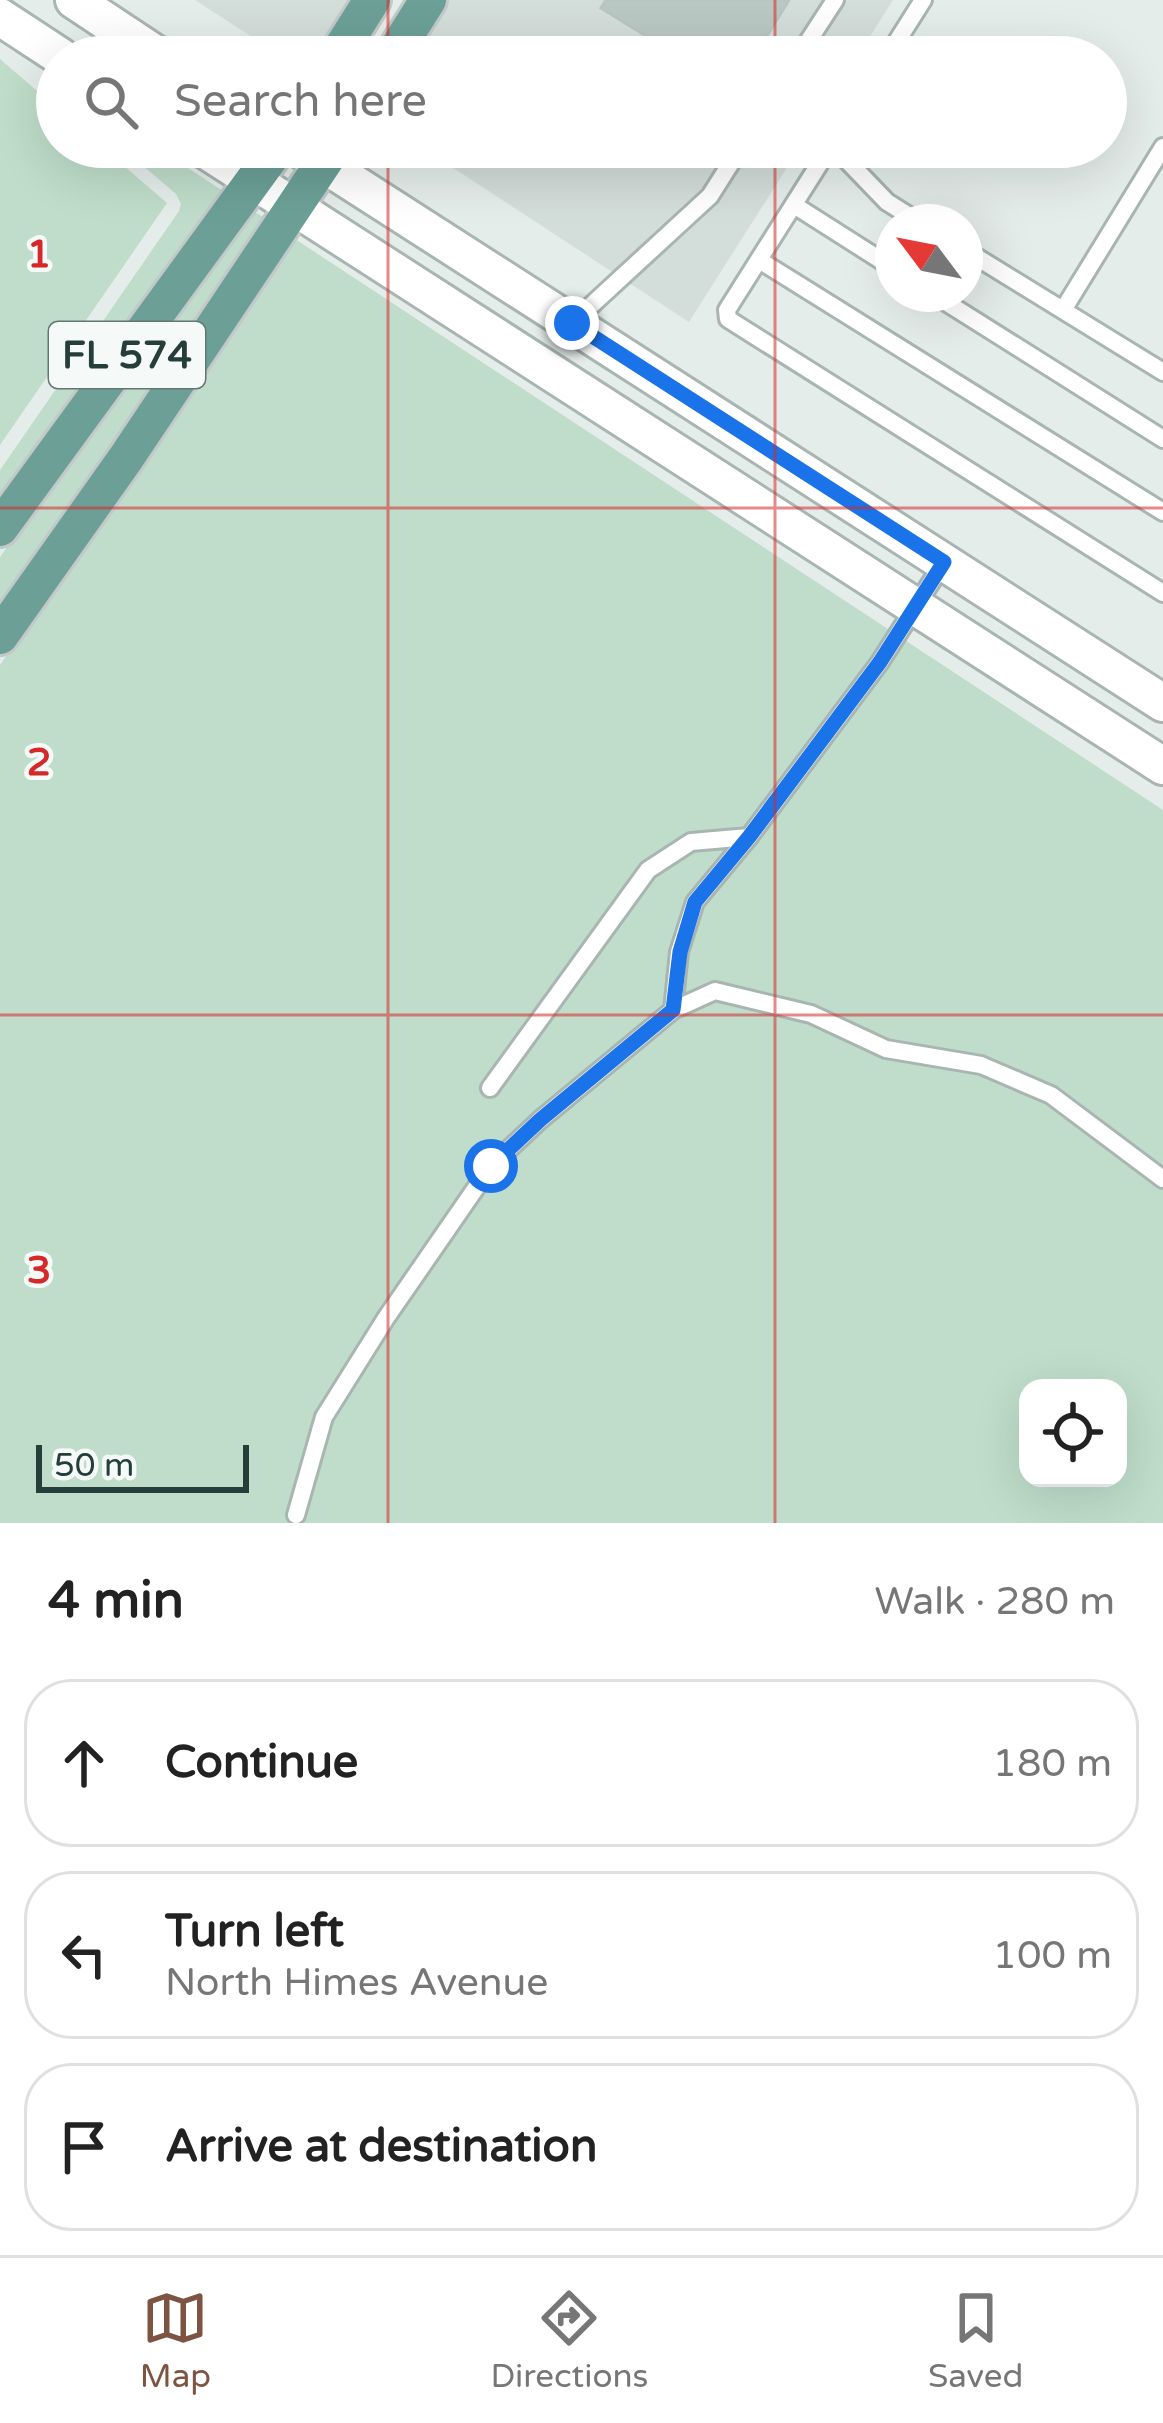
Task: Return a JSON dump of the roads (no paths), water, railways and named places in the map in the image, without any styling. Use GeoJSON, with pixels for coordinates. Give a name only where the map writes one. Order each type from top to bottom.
{"type":"FeatureCollection","features":[{"type":"Feature","properties":{"kind":"main road"},"geometry":{"type":"LineString","coordinates":[[349,36],[372,0]]}},
{"type":"Feature","properties":{"kind":"main road"},"geometry":{"type":"LineString","coordinates":[[405,36],[428,0]]}},
{"type":"Feature","properties":{"kind":"main road","name":"FL 574"},"geometry":{"type":"LineString","coordinates":[[0,528],[264,168]]}},
{"type":"Feature","properties":{"kind":"main road","name":"FL 574"},"geometry":{"type":"LineString","coordinates":[[0,637],[296,209],[312,168]]}},
{"type":"Feature","properties":{"kind":"street"},"geometry":{"type":"LineString","coordinates":[[74,0],[128,36]]}},
{"type":"Feature","properties":{"kind":"street"},"geometry":{"type":"LineString","coordinates":[[0,17],[36,40]]}},
{"type":"Feature","properties":{"kind":"street"},"geometry":{"type":"LineString","coordinates":[[233,168],[1163,766]]}},
{"type":"Feature","properties":{"kind":"street"},"geometry":{"type":"LineString","coordinates":[[340,168],[572,323],[1163,703]]}},
{"type":"Feature","properties":{"kind":"lane"},"geometry":{"type":"LineString","coordinates":[[812,36],[835,0]]}},
{"type":"Feature","properties":{"kind":"lane"},"geometry":{"type":"LineString","coordinates":[[900,36],[922,0]]}},
{"type":"Feature","properties":{"kind":"lane"},"geometry":{"type":"LineString","coordinates":[[1063,310],[1163,147]]}},
{"type":"Feature","properties":{"kind":"lane"},"geometry":{"type":"LineString","coordinates":[[572,323],[710,196],[728,168]]}},
{"type":"Feature","properties":{"kind":"lane"},"geometry":{"type":"LineString","coordinates":[[818,168],[727,310],[728,319],[1163,593]]}},
{"type":"Feature","properties":{"kind":"lane"},"geometry":{"type":"LineString","coordinates":[[853,168],[890,204]]}},
{"type":"Feature","properties":{"kind":"lane"},"geometry":{"type":"LineString","coordinates":[[794,205],[875,257]]}},
{"type":"Feature","properties":{"kind":"lane"},"geometry":{"type":"LineString","coordinates":[[759,260],[1163,512]]}},
{"type":"Feature","properties":{"kind":"lane"},"geometry":{"type":"LineString","coordinates":[[983,261],[1163,372]]}},
{"type":"Feature","properties":{"kind":"lane"},"geometry":{"type":"LineString","coordinates":[[962,312],[1163,439]]}},
{"type":"Feature","properties":{"kind":"lane"},"geometry":{"type":"LineString","coordinates":[[673,1010],[680,952],[695,902],[880,662],[944,562]]}},
{"type":"Feature","properties":{"kind":"lane"},"geometry":{"type":"LineString","coordinates":[[490,1088],[648,869],[692,842],[749,837]]}},
{"type":"Feature","properties":{"kind":"lane"},"geometry":{"type":"LineString","coordinates":[[296,1515],[324,1417],[491,1166],[673,1010],[715,991],[812,1014],[886,1049],[981,1065],[1051,1095],[1163,1179]]}}]}
